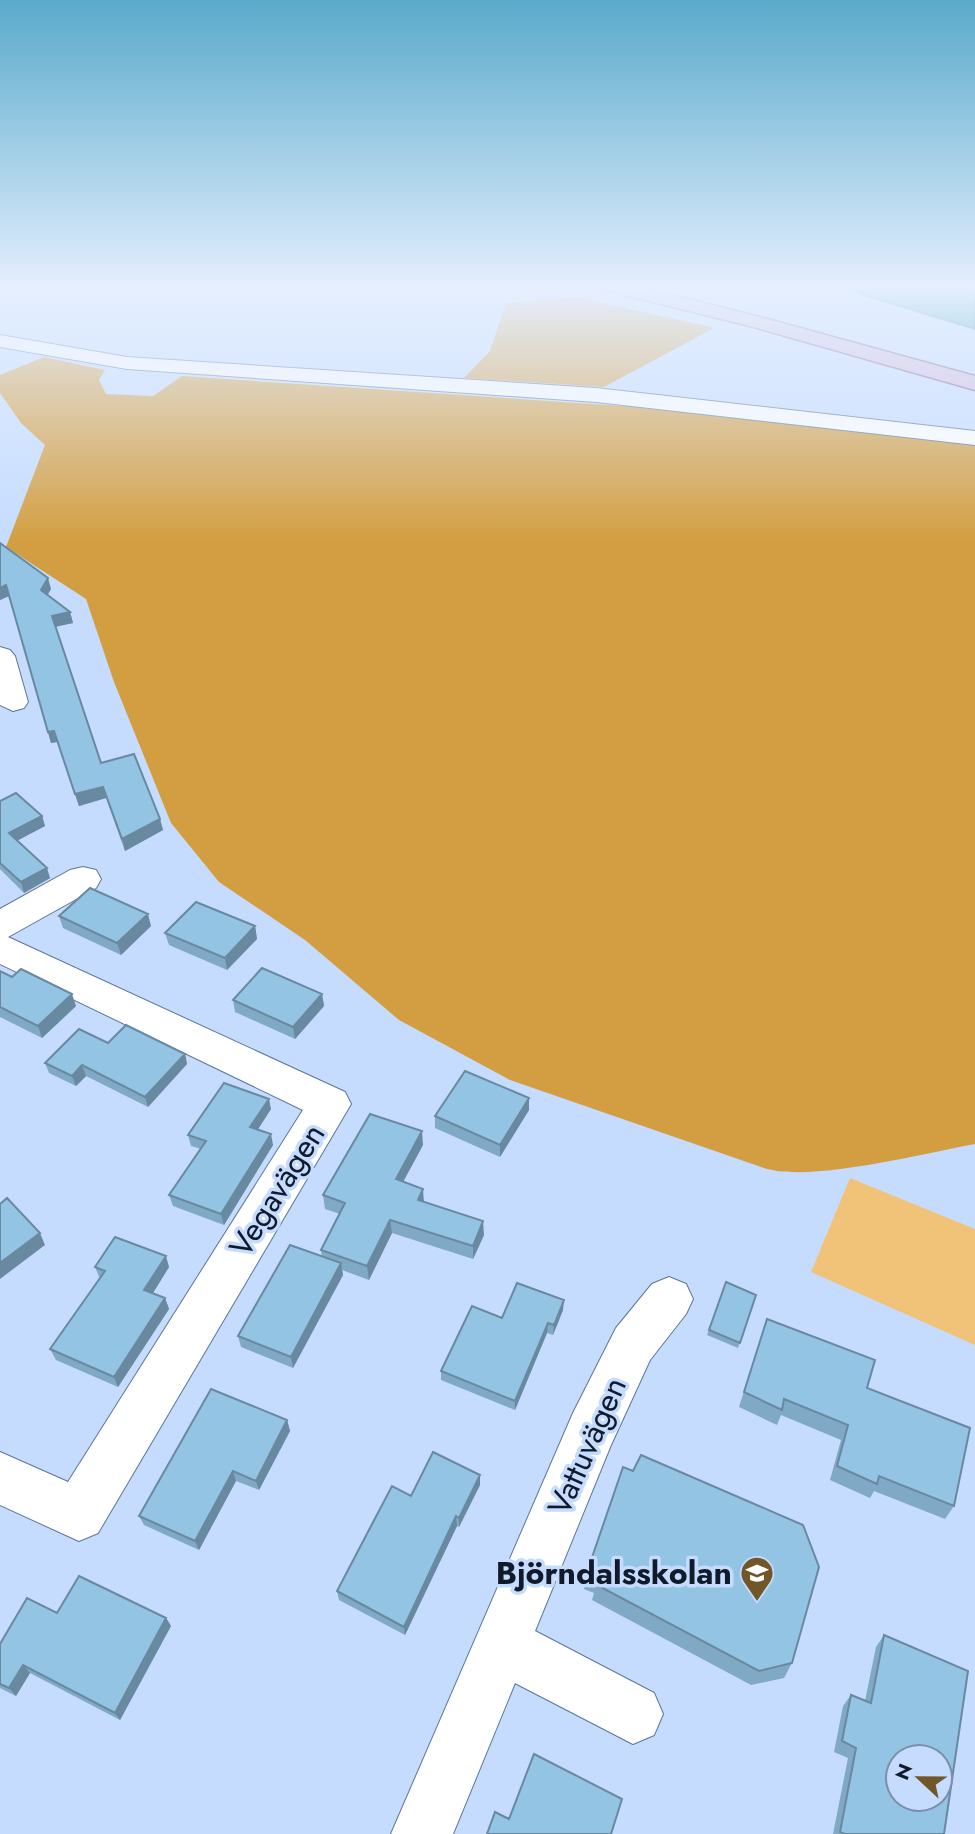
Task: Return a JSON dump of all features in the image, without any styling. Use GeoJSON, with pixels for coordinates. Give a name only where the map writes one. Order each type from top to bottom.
{"type":"FeatureCollection","features":[{"type":"Feature","properties":{"kind":"main road"},"geometry":{"type":"LineString","coordinates":[[934,372],[975,383]]}},
{"type":"Feature","properties":{"kind":"street"},"geometry":{"type":"LineString","coordinates":[[253,372],[596,395],[975,438]]}},
{"type":"Feature","properties":{"kind":"street"},"geometry":{"type":"LineString","coordinates":[[0,926],[83,880]]}},
{"type":"Feature","properties":{"kind":"street","name":"Vegavägen"},"geometry":{"type":"LineString","coordinates":[[0,948],[330,1104],[79,1514],[0,1478]]}},
{"type":"Feature","properties":{"kind":"street","name":"Vattuvägen"},"geometry":{"type":"LineString","coordinates":[[422,1834],[591,1431],[633,1344],[669,1299]]}},
{"type":"Feature","properties":{"kind":"street"},"geometry":{"type":"LineString","coordinates":[[502,1644],[633,1714]]}},
{"type":"Feature","properties":{"kind":"shaded area"},"geometry":{"type":"Polygon","coordinates":[[[8,372],[104,372],[99,380],[106,394],[153,396],[182,376],[682,410],[975,442],[975,1144],[868,1165],[784,1172],[764,1168],[510,1080],[399,1020],[305,940],[219,882],[171,823],[114,682],[86,599],[6,547],[45,445],[21,423],[0,393],[0,375],[8,372]]]}},
{"type":"Feature","properties":{"kind":"shaded area"},"geometry":{"type":"Polygon","coordinates":[[[470,372],[633,372],[604,387],[464,378],[470,372]]]}},
{"type":"Feature","properties":{"kind":"shaded area"},"geometry":{"type":"Polygon","coordinates":[[[850,1178],[975,1229],[975,1345],[811,1272],[850,1178]]]}},
{"type":"Feature","properties":{"kind":"building"},"geometry":{"type":"Polygon","coordinates":[[[0,543],[48,578],[41,590],[70,612],[52,616],[101,763],[134,754],[160,819],[122,839],[103,787],[75,794],[54,731],[48,732],[6,585],[0,588],[0,543]]]}},
{"type":"Feature","properties":{"kind":"building"},"geometry":{"type":"Polygon","coordinates":[[[16,793],[42,816],[9,833],[47,868],[21,882],[0,863],[0,801],[16,793]]]}},
{"type":"Feature","properties":{"kind":"building"},"geometry":{"type":"Polygon","coordinates":[[[90,888],[148,914],[117,943],[59,916],[90,888]]]}},
{"type":"Feature","properties":{"kind":"building"},"geometry":{"type":"Polygon","coordinates":[[[196,902],[255,926],[225,958],[165,933],[196,902]]]}},
{"type":"Feature","properties":{"kind":"building"},"geometry":{"type":"Polygon","coordinates":[[[262,968],[322,994],[293,1027],[233,1000],[262,968]]]}},
{"type":"Feature","properties":{"kind":"building"},"geometry":{"type":"Polygon","coordinates":[[[21,969],[72,994],[38,1026],[0,1007],[0,971],[12,977],[21,969]]]}},
{"type":"Feature","properties":{"kind":"building"},"geometry":{"type":"Polygon","coordinates":[[[126,1025],[185,1054],[145,1097],[82,1065],[72,1076],[45,1063],[79,1029],[108,1043],[126,1025]]]}},
{"type":"Feature","properties":{"kind":"building"},"geometry":{"type":"Polygon","coordinates":[[[465,1071],[529,1098],[500,1145],[435,1116],[465,1071]]]}},
{"type":"Feature","properties":{"kind":"building"},"geometry":{"type":"Polygon","coordinates":[[[224,1083],[269,1099],[250,1127],[271,1134],[221,1214],[169,1195],[206,1141],[188,1135],[224,1083]]]}},
{"type":"Feature","properties":{"kind":"building"},"geometry":{"type":"Polygon","coordinates":[[[370,1114],[422,1131],[396,1179],[423,1189],[418,1200],[483,1221],[473,1246],[390,1220],[367,1266],[321,1250],[345,1203],[323,1195],[370,1114]]]}},
{"type":"Feature","properties":{"kind":"building"},"geometry":{"type":"Polygon","coordinates":[[[7,1198],[40,1233],[0,1263],[0,1204],[7,1198]]]}},
{"type":"Feature","properties":{"kind":"building"},"geometry":{"type":"Polygon","coordinates":[[[115,1237],[166,1256],[144,1290],[165,1298],[114,1377],[50,1349],[105,1271],[95,1267],[115,1237]]]}},
{"type":"Feature","properties":{"kind":"building"},"geometry":{"type":"Polygon","coordinates":[[[290,1245],[341,1263],[291,1357],[238,1336],[290,1245]]]}},
{"type":"Feature","properties":{"kind":"building"},"geometry":{"type":"Polygon","coordinates":[[[726,1282],[756,1295],[740,1343],[709,1330],[726,1282]]]}},
{"type":"Feature","properties":{"kind":"building"},"geometry":{"type":"Polygon","coordinates":[[[517,1283],[564,1300],[554,1325],[548,1323],[515,1401],[441,1371],[472,1306],[502,1318],[517,1283]]]}},
{"type":"Feature","properties":{"kind":"building"},"geometry":{"type":"Polygon","coordinates":[[[767,1319],[875,1360],[867,1388],[970,1428],[954,1506],[879,1476],[877,1484],[837,1466],[848,1425],[784,1399],[782,1410],[744,1392],[767,1319]]]}},
{"type":"Feature","properties":{"kind":"building"},"geometry":{"type":"Polygon","coordinates":[[[211,1389],[287,1420],[256,1481],[233,1471],[195,1541],[139,1516],[211,1389]]]}},
{"type":"Feature","properties":{"kind":"building"},"geometry":{"type":"Polygon","coordinates":[[[433,1452],[480,1475],[459,1518],[456,1516],[404,1627],[337,1591],[392,1486],[411,1496],[433,1452]]]}},
{"type":"Feature","properties":{"kind":"building"},"geometry":{"type":"Polygon","coordinates":[[[641,1455],[803,1525],[819,1567],[792,1663],[759,1671],[595,1584],[598,1577],[587,1572],[623,1467],[633,1471],[641,1455]]]}},
{"type":"Feature","properties":{"kind":"building"},"geometry":{"type":"Polygon","coordinates":[[[79,1576],[166,1618],[115,1713],[23,1665],[9,1688],[0,1684],[0,1644],[27,1598],[57,1613],[79,1576]]]}},
{"type":"Feature","properties":{"kind":"building"},"geometry":{"type":"Polygon","coordinates":[[[884,1635],[968,1671],[954,1766],[954,1743],[884,1743],[884,1813],[947,1813],[944,1834],[840,1832],[856,1748],[842,1741],[851,1695],[871,1703],[884,1635]]]}},
{"type":"Feature","properties":{"kind":"building"},"geometry":{"type":"Polygon","coordinates":[[[534,1754],[622,1799],[611,1834],[487,1834],[495,1812],[509,1819],[534,1754]]]}},
{"type":"Feature","properties":{"kind":"place","name":"Björndalsskolan"},"geometry":{"type":"Point","coordinates":[757,1603]}}]}
